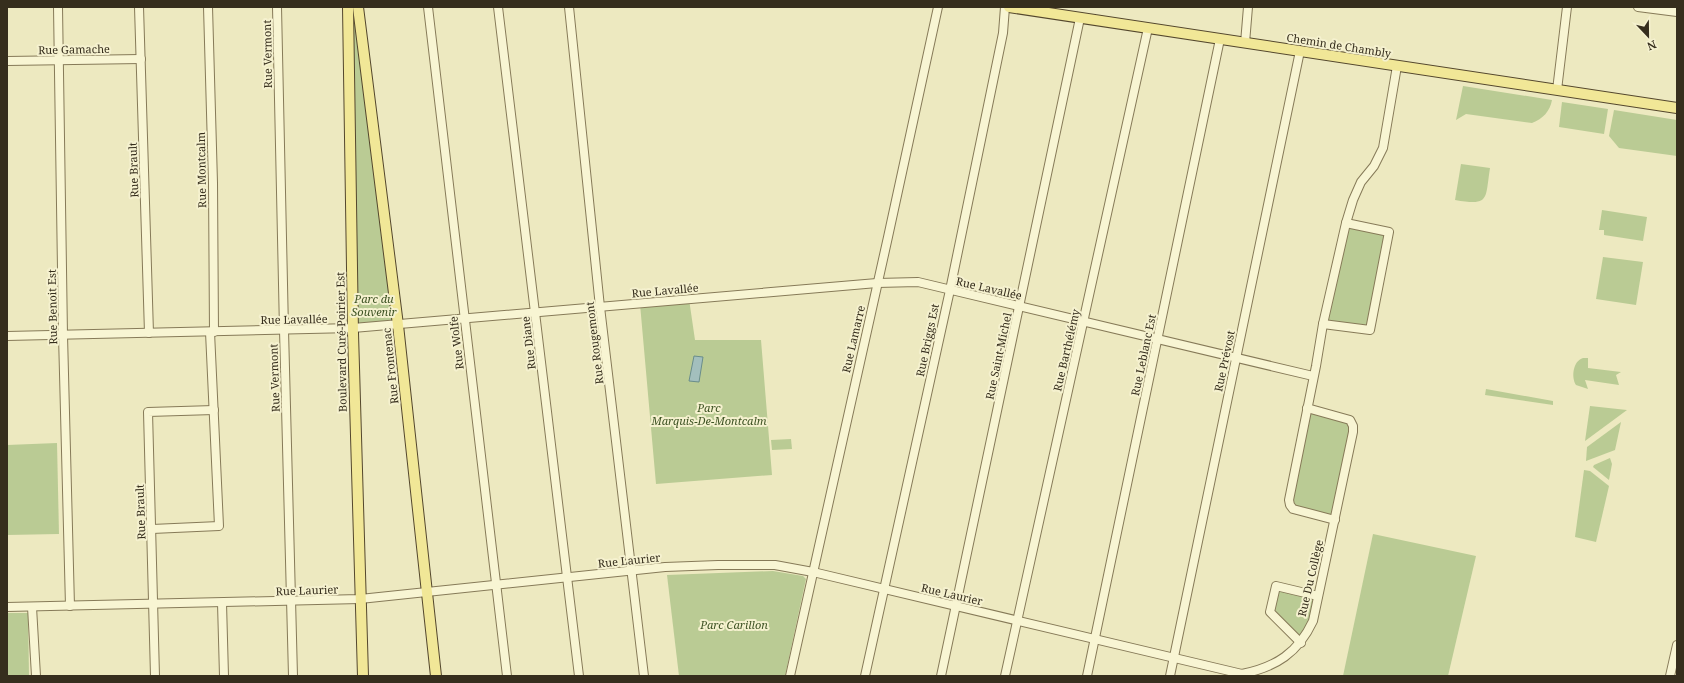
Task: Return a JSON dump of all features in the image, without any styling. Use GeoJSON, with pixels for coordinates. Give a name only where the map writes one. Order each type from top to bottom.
{"type":"FeatureCollection","features":[{"type":"Feature","properties":{"kind":"main road","name":"Boulevard Curé-Poirier Est"},"geometry":{"type":"LineString","coordinates":[[348,7],[353,328],[363,676]]}},
{"type":"Feature","properties":{"kind":"main road","name":"Rue Frontenac"},"geometry":{"type":"LineString","coordinates":[[358,7],[398,324],[436,676]]}},
{"type":"Feature","properties":{"kind":"main road","name":"Chemin de Chambly"},"geometry":{"type":"LineString","coordinates":[[1009,7],[1677,109]]}},
{"type":"Feature","properties":{"kind":"street","name":"Rue Benoit Est"},"geometry":{"type":"LineString","coordinates":[[58,7],[63,335],[70,606]]}},
{"type":"Feature","properties":{"kind":"street","name":"Rue Brault"},"geometry":{"type":"LineString","coordinates":[[139,7],[149,333]]}},
{"type":"Feature","properties":{"kind":"street","name":"Rue Montcalm"},"geometry":{"type":"LineString","coordinates":[[152,529],[219,526],[212,332],[213,183],[208,7]]}},
{"type":"Feature","properties":{"kind":"street","name":"Rue Vermont"},"geometry":{"type":"LineString","coordinates":[[277,7],[284,330],[294,676]]}},
{"type":"Feature","properties":{"kind":"street","name":"Rue Wolfe"},"geometry":{"type":"LineString","coordinates":[[428,7],[495,586],[507,676]]}},
{"type":"Feature","properties":{"kind":"street","name":"Rue Diane"},"geometry":{"type":"LineString","coordinates":[[498,7],[579,676]]}},
{"type":"Feature","properties":{"kind":"street","name":"Rue Rougemont"},"geometry":{"type":"LineString","coordinates":[[569,7],[600,307],[644,676]]}},
{"type":"Feature","properties":{"kind":"street","name":"Rue Lamarre"},"geometry":{"type":"LineString","coordinates":[[790,676],[938,7]]}},
{"type":"Feature","properties":{"kind":"street","name":"Rue Briggs Est"},"geometry":{"type":"LineString","coordinates":[[865,676],[950,290],[1003,33],[1005,7]]}},
{"type":"Feature","properties":{"kind":"street"},"geometry":{"type":"LineString","coordinates":[[1245,43],[1248,7]]}},
{"type":"Feature","properties":{"kind":"street"},"geometry":{"type":"LineString","coordinates":[[1557,90],[1567,7]]}},
{"type":"Feature","properties":{"kind":"street"},"geometry":{"type":"LineString","coordinates":[[1638,7],[1677,12]]}},
{"type":"Feature","properties":{"kind":"street","name":"Rue Saint-Michel"},"geometry":{"type":"LineString","coordinates":[[941,676],[1080,18]]}},
{"type":"Feature","properties":{"kind":"street","name":"Rue Barthélémy"},"geometry":{"type":"LineString","coordinates":[[1005,676],[1148,28]]}},
{"type":"Feature","properties":{"kind":"street","name":"Rue Leblanc Est"},"geometry":{"type":"LineString","coordinates":[[1087,676],[1220,39]]}},
{"type":"Feature","properties":{"kind":"street","name":"Rue Prévost"},"geometry":{"type":"LineString","coordinates":[[1170,676],[1300,51]]}},
{"type":"Feature","properties":{"kind":"street","name":"Rue Gamache"},"geometry":{"type":"LineString","coordinates":[[7,61],[140,59]]}},
{"type":"Feature","properties":{"kind":"street"},"geometry":{"type":"LineString","coordinates":[[1335,520],[1294,509],[1290,505],[1289,500],[1323,324],[1346,223],[1353,200],[1361,182],[1374,166],[1383,148],[1397,66]]}},
{"type":"Feature","properties":{"kind":"street"},"geometry":{"type":"LineString","coordinates":[[1323,324],[1370,330],[1389,232],[1346,223]]}},
{"type":"Feature","properties":{"kind":"street","name":"Rue Lavallée"},"geometry":{"type":"LineString","coordinates":[[7,336],[353,328],[877,283],[918,282],[1314,376]]}},
{"type":"Feature","properties":{"kind":"street","name":"Rue Du Collège"},"geometry":{"type":"LineString","coordinates":[[1242,675],[1261,670],[1284,658],[1301,643],[1313,621],[1335,520],[1353,426],[1350,420],[1307,408]]}},
{"type":"Feature","properties":{"kind":"street","name":"Rue Brault"},"geometry":{"type":"LineString","coordinates":[[155,676],[148,412],[214,410]]}},
{"type":"Feature","properties":{"kind":"street","name":"Rue Laurier"},"geometry":{"type":"LineString","coordinates":[[7,607],[291,602],[360,599],[665,567],[775,565],[813,572],[1242,675]]}},
{"type":"Feature","properties":{"kind":"street"},"geometry":{"type":"LineString","coordinates":[[1301,643],[1270,612],[1276,586],[1318,596]]}},
{"type":"Feature","properties":{"kind":"street"},"geometry":{"type":"LineString","coordinates":[[222,603],[224,676]]}},
{"type":"Feature","properties":{"kind":"street"},"geometry":{"type":"LineString","coordinates":[[32,607],[36,676]]}},
{"type":"Feature","properties":{"kind":"street"},"geometry":{"type":"LineString","coordinates":[[1670,676],[1677,645]]}},
{"type":"Feature","properties":{"kind":"green space","name":"Parc du Souvenir"},"geometry":{"type":"Polygon","coordinates":[[[348,7],[358,7],[398,325],[353,328],[348,7]]]}},
{"type":"Feature","properties":{"kind":"green space"},"geometry":{"type":"Polygon","coordinates":[[[1463,86],[1552,100],[1550,108],[1545,114],[1532,123],[1466,114],[1456,120],[1463,86]]]}},
{"type":"Feature","properties":{"kind":"green space"},"geometry":{"type":"Polygon","coordinates":[[[1562,102],[1608,109],[1604,134],[1559,127],[1562,102]]]}},
{"type":"Feature","properties":{"kind":"green space"},"geometry":{"type":"Polygon","coordinates":[[[1614,110],[1677,120],[1677,156],[1619,148],[1609,136],[1614,110]]]}},
{"type":"Feature","properties":{"kind":"green space"},"geometry":{"type":"Polygon","coordinates":[[[1461,164],[1490,168],[1486,194],[1480,201],[1466,202],[1455,200],[1461,164]]]}},
{"type":"Feature","properties":{"kind":"green space"},"geometry":{"type":"Polygon","coordinates":[[[1602,210],[1647,217],[1643,241],[1604,235],[1604,230],[1599,230],[1602,210]]]}},
{"type":"Feature","properties":{"kind":"green space"},"geometry":{"type":"Polygon","coordinates":[[[1346,223],[1389,232],[1370,330],[1323,324],[1346,223]]]}},
{"type":"Feature","properties":{"kind":"green space"},"geometry":{"type":"Polygon","coordinates":[[[1603,257],[1643,262],[1636,305],[1596,299],[1603,257]]]}},
{"type":"Feature","properties":{"kind":"green space","name":"Parc Marquis-De-Montcalm"},"geometry":{"type":"Polygon","coordinates":[[[689,299],[695,340],[761,340],[772,475],[656,484],[640,304],[689,299]]]}},
{"type":"Feature","properties":{"kind":"green space"},"geometry":{"type":"Polygon","coordinates":[[[1583,358],[1588,358],[1588,368],[1621,372],[1616,375],[1619,385],[1585,380],[1588,389],[1576,385],[1573,374],[1575,366],[1577,362],[1583,358]]]}},
{"type":"Feature","properties":{"kind":"green space"},"geometry":{"type":"Polygon","coordinates":[[[1486,389],[1553,401],[1553,405],[1485,395],[1486,389]]]}},
{"type":"Feature","properties":{"kind":"green space"},"geometry":{"type":"Polygon","coordinates":[[[1590,406],[1627,410],[1585,441],[1590,406]]]}},
{"type":"Feature","properties":{"kind":"green space"},"geometry":{"type":"Polygon","coordinates":[[[1307,408],[1350,420],[1353,426],[1335,520],[1290,505],[1307,408]]]}},
{"type":"Feature","properties":{"kind":"green space"},"geometry":{"type":"Polygon","coordinates":[[[1621,422],[1615,450],[1586,461],[1587,447],[1621,422]]]}},
{"type":"Feature","properties":{"kind":"green space"},"geometry":{"type":"Polygon","coordinates":[[[791,439],[792,449],[772,450],[771,440],[791,439]]]}},
{"type":"Feature","properties":{"kind":"green space"},"geometry":{"type":"Polygon","coordinates":[[[57,443],[59,534],[7,535],[7,445],[57,443]]]}},
{"type":"Feature","properties":{"kind":"green space"},"geometry":{"type":"Polygon","coordinates":[[[1610,458],[1612,464],[1609,480],[1593,467],[1594,465],[1610,458]]]}},
{"type":"Feature","properties":{"kind":"green space"},"geometry":{"type":"Polygon","coordinates":[[[1584,470],[1590,471],[1609,486],[1596,542],[1575,537],[1584,470]]]}},
{"type":"Feature","properties":{"kind":"green space"},"geometry":{"type":"Polygon","coordinates":[[[1373,534],[1476,556],[1448,676],[1343,676],[1373,534]]]}},
{"type":"Feature","properties":{"kind":"green space","name":"Parc Carillon"},"geometry":{"type":"Polygon","coordinates":[[[773,571],[803,576],[806,579],[785,676],[679,676],[667,575],[773,571]]]}},
{"type":"Feature","properties":{"kind":"green space"},"geometry":{"type":"Polygon","coordinates":[[[1276,586],[1318,596],[1313,621],[1301,643],[1270,612],[1276,586]]]}},
{"type":"Feature","properties":{"kind":"green space"},"geometry":{"type":"Polygon","coordinates":[[[7,613],[28,613],[29,676],[7,676],[7,613]]]}},
{"type":"Feature","properties":{"kind":"water"},"geometry":{"type":"Polygon","coordinates":[[[694,356],[703,357],[699,382],[689,381],[694,356]]]}}]}
